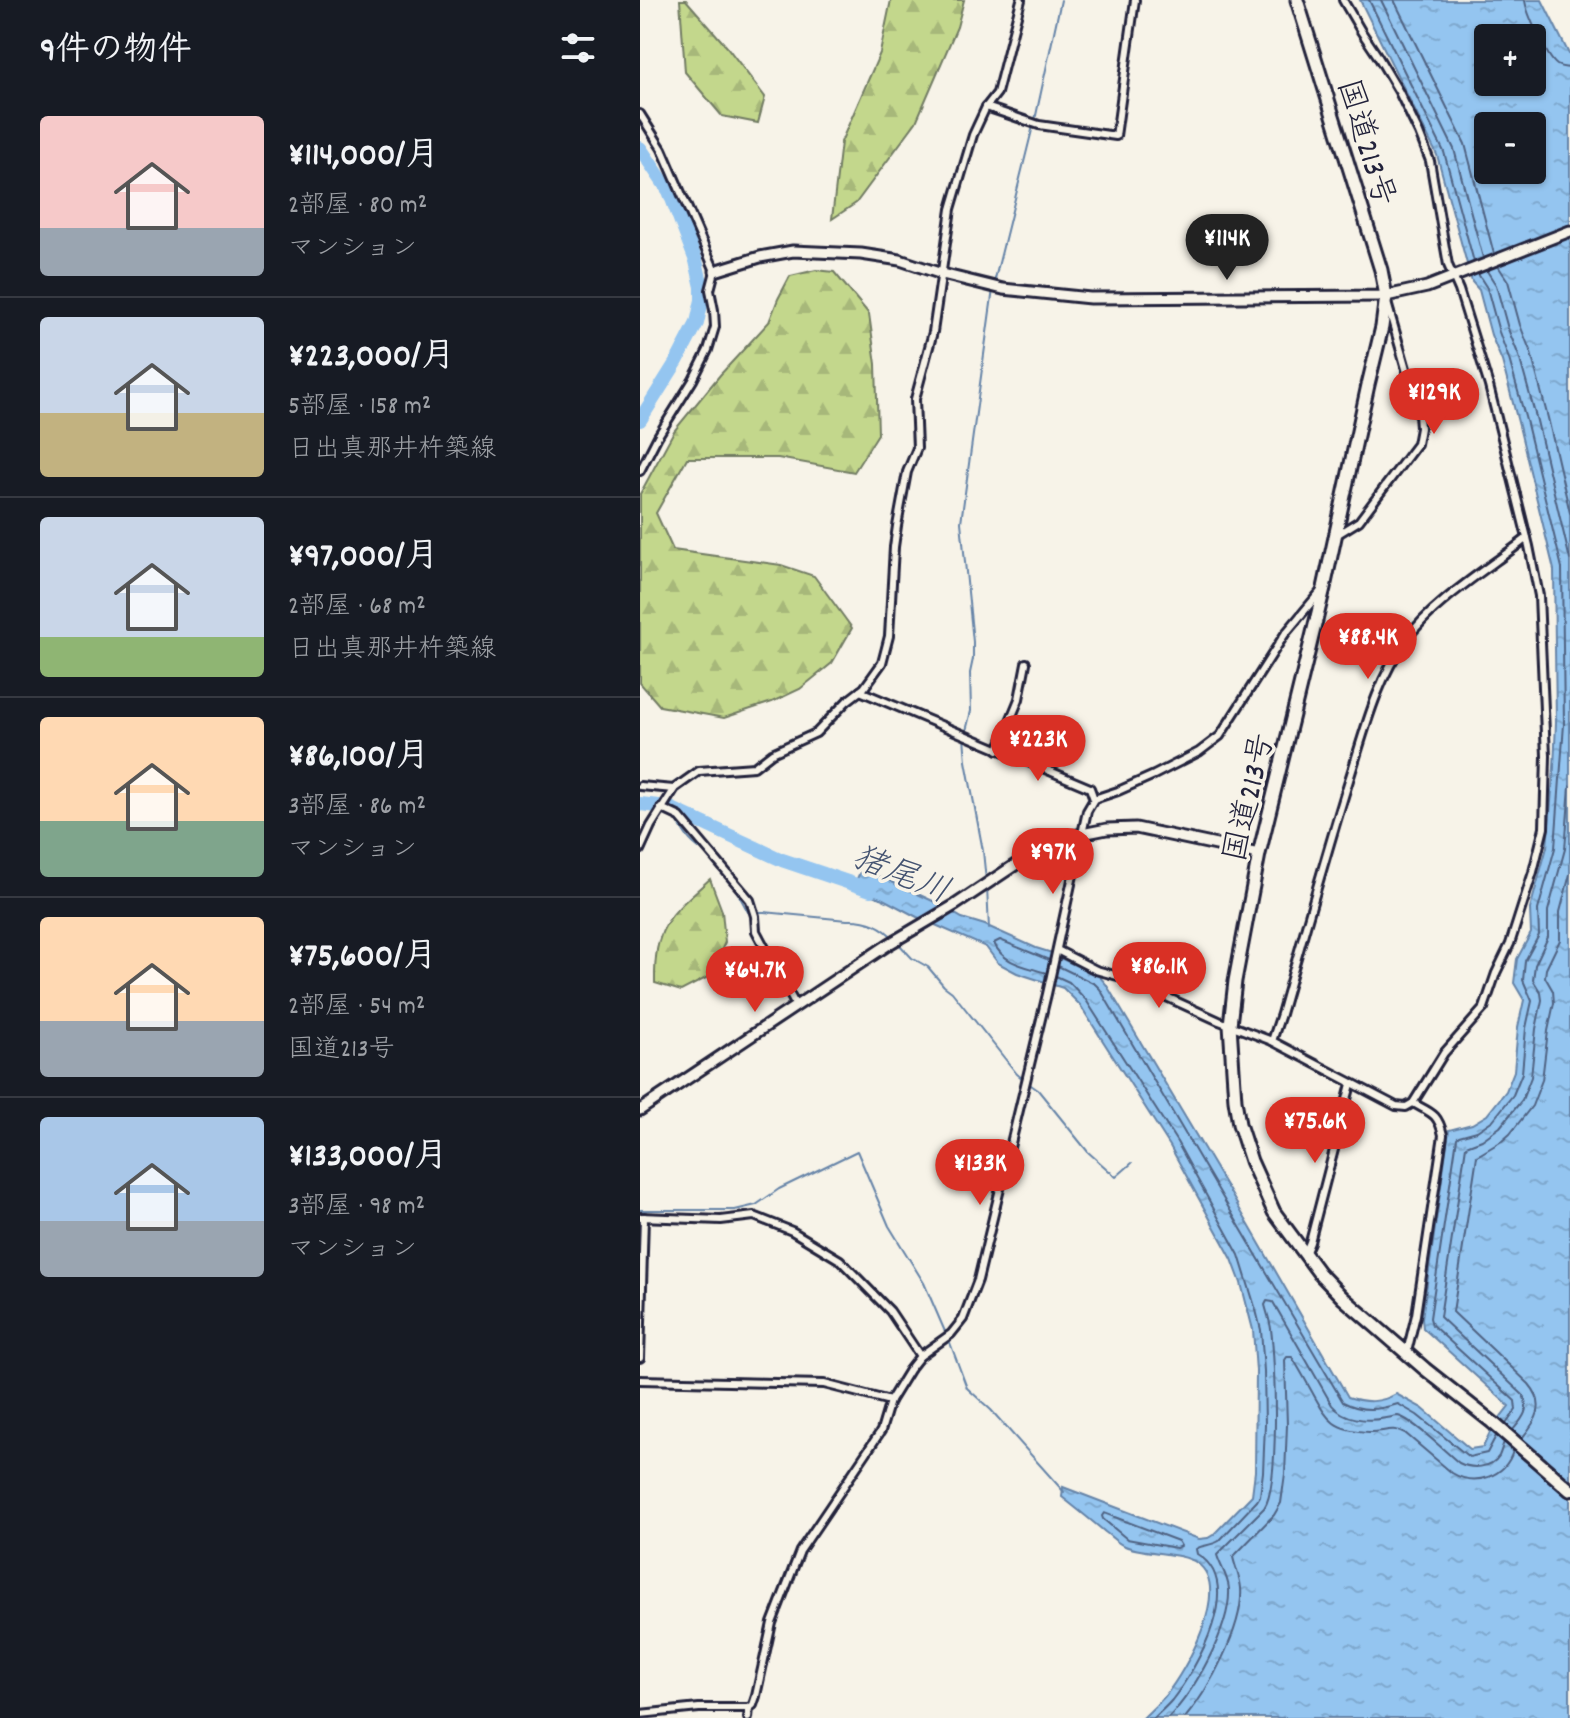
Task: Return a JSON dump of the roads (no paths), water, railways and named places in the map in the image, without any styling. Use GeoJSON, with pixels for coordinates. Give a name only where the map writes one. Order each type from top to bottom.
{"type":"FeatureCollection","features":[{"type":"Feature","properties":{"kind":"highway","name":"国道213号"},"geometry":{"type":"LineString","coordinates":[[1297,0],[1381,270],[1386,296],[1382,327],[1324,588],[1259,854],[1235,981],[1230,1025],[1239,1124],[1251,1161],[1274,1212],[1319,1273],[1343,1298],[1425,1369],[1570,1490]]}},
{"type":"Feature","properties":{"kind":"street"},"geometry":{"type":"LineString","coordinates":[[640,850],[674,789],[699,771],[754,767],[772,753],[816,733],[864,688],[882,663],[889,636],[897,526],[907,472],[917,448],[915,399],[933,332],[955,195],[973,135],[986,107],[997,93],[1021,0]]}},
{"type":"Feature","properties":{"kind":"street"},"geometry":{"type":"LineString","coordinates":[[986,107],[1039,125],[1116,136],[1135,0]]}},
{"type":"Feature","properties":{"kind":"street"},"geometry":{"type":"LineString","coordinates":[[1057,950],[1096,970],[1125,978],[1272,1041],[1351,1084],[1396,1106],[1406,1107],[1413,1103],[1444,1053],[1484,1008],[1510,944],[1533,872],[1544,828],[1546,756],[1539,596],[1527,538],[1489,386],[1448,265],[1430,161],[1399,92],[1343,0]]}},
{"type":"Feature","properties":{"kind":"street"},"geometry":{"type":"LineString","coordinates":[[640,114],[662,149],[715,271],[710,290],[715,327],[708,350],[640,471]]}},
{"type":"Feature","properties":{"kind":"street"},"geometry":{"type":"LineString","coordinates":[[715,271],[793,251],[861,254],[900,260],[1003,289],[1090,298],[1386,296],[1427,287],[1570,231]]}},
{"type":"Feature","properties":{"kind":"street"},"geometry":{"type":"LineString","coordinates":[[1335,535],[1359,521],[1417,444],[1419,414],[1386,296]]}},
{"type":"Feature","properties":{"kind":"street"},"geometry":{"type":"LineString","coordinates":[[1272,1041],[1370,712],[1394,658],[1416,627],[1447,599],[1527,538]]}},
{"type":"Feature","properties":{"kind":"street"},"geometry":{"type":"LineString","coordinates":[[748,1718],[772,1623],[800,1551],[881,1431],[890,1401],[920,1356],[951,1334],[963,1319],[978,1280],[1047,994],[1087,811],[1094,799],[1154,775],[1199,752],[1220,736],[1285,634],[1324,588]]}},
{"type":"Feature","properties":{"kind":"street"},"geometry":{"type":"LineString","coordinates":[[998,750],[1019,699],[1026,663]]}},
{"type":"Feature","properties":{"kind":"street"},"geometry":{"type":"LineString","coordinates":[[860,691],[1090,788],[1094,799]]}},
{"type":"Feature","properties":{"kind":"street"},"geometry":{"type":"LineString","coordinates":[[640,786],[674,789]]}},
{"type":"Feature","properties":{"kind":"street"},"geometry":{"type":"LineString","coordinates":[[661,808],[680,817],[750,900],[756,931],[796,1006]]}},
{"type":"Feature","properties":{"kind":"street"},"geometry":{"type":"LineString","coordinates":[[640,1110],[889,944],[1053,842],[1107,829],[1136,828],[1259,854]]}},
{"type":"Feature","properties":{"kind":"street"},"geometry":{"type":"LineString","coordinates":[[1305,1255],[1351,1084]]}},
{"type":"Feature","properties":{"kind":"street"},"geometry":{"type":"LineString","coordinates":[[1407,1352],[1416,1315],[1443,1135],[1436,1116],[1413,1103]]}},
{"type":"Feature","properties":{"kind":"street"},"geometry":{"type":"LineString","coordinates":[[640,1358],[642,1217],[721,1220],[754,1216],[792,1231],[840,1260],[890,1311],[920,1356]]}},
{"type":"Feature","properties":{"kind":"street"},"geometry":{"type":"LineString","coordinates":[[640,1380],[824,1384],[890,1401]]}},
{"type":"Feature","properties":{"kind":"street"},"geometry":{"type":"LineString","coordinates":[[640,1714],[699,1708],[749,1708]]}},
{"type":"Feature","properties":{"kind":"water"},"geometry":{"type":"Polygon","coordinates":[[[1360,0],[1542,0],[1570,56],[1570,1718],[1143,1718],[1174,1684],[1202,1630],[1210,1591],[1207,1575],[1190,1559],[1120,1544],[1062,1497],[1063,1487],[1199,1539],[1213,1535],[1252,1495],[1256,1371],[1253,1330],[1241,1283],[1232,1259],[1170,1146],[1080,1005],[1063,988],[1017,973],[998,963],[986,947],[853,888],[860,872],[883,878],[962,918],[1059,955],[1100,977],[1231,1194],[1348,1397],[1373,1401],[1396,1394],[1422,1408],[1470,1449],[1483,1447],[1492,1428],[1509,1406],[1423,1328],[1422,1318],[1449,1130],[1472,1124],[1487,1115],[1506,1091],[1514,1071],[1524,1000],[1514,983],[1517,959],[1531,933],[1530,909],[1547,847],[1556,723],[1554,570],[1502,361],[1491,335],[1479,290],[1472,282],[1437,155],[1360,0]]]}},
{"type":"Feature","properties":{"kind":"waterway"},"geometry":{"type":"LineString","coordinates":[[1035,120],[1061,0]]}},
{"type":"Feature","properties":{"kind":"waterway"},"geometry":{"type":"LineString","coordinates":[[994,283],[1033,126]]}},
{"type":"Feature","properties":{"kind":"waterway","name":"猪尾川"},"geometry":{"type":"LineString","coordinates":[[640,148],[669,191],[696,261],[702,287],[697,323],[640,420]]}},
{"type":"Feature","properties":{"kind":"waterway"},"geometry":{"type":"LineString","coordinates":[[966,731],[971,711],[973,642],[961,522],[993,289]]}},
{"type":"Feature","properties":{"kind":"waterway"},"geometry":{"type":"LineString","coordinates":[[964,737],[986,881]]}},
{"type":"Feature","properties":{"kind":"waterway","name":"猪尾川"},"geometry":{"type":"LineString","coordinates":[[640,804],[668,807],[782,860],[871,890]]}},
{"type":"Feature","properties":{"kind":"waterway"},"geometry":{"type":"LineString","coordinates":[[677,819],[690,840],[709,855]]}},
{"type":"Feature","properties":{"kind":"waterway"},"geometry":{"type":"LineString","coordinates":[[733,884],[748,912],[861,920],[878,926],[894,939]]}},
{"type":"Feature","properties":{"kind":"waterway"},"geometry":{"type":"LineString","coordinates":[[987,887],[989,929]]}},
{"type":"Feature","properties":{"kind":"waterway"},"geometry":{"type":"LineString","coordinates":[[899,944],[912,958],[928,967],[952,992],[1023,1079]]}},
{"type":"Feature","properties":{"kind":"waterway"},"geometry":{"type":"LineString","coordinates":[[1028,1083],[1038,1090],[1088,1152],[1116,1177],[1132,1163]]}},
{"type":"Feature","properties":{"kind":"waterway"},"geometry":{"type":"LineString","coordinates":[[640,1210],[735,1210],[756,1205],[779,1189],[857,1151],[889,1226],[924,1283],[946,1334]]}},
{"type":"Feature","properties":{"kind":"waterway"},"geometry":{"type":"LineString","coordinates":[[949,1340],[967,1388],[991,1410],[1064,1492]]}}]}
